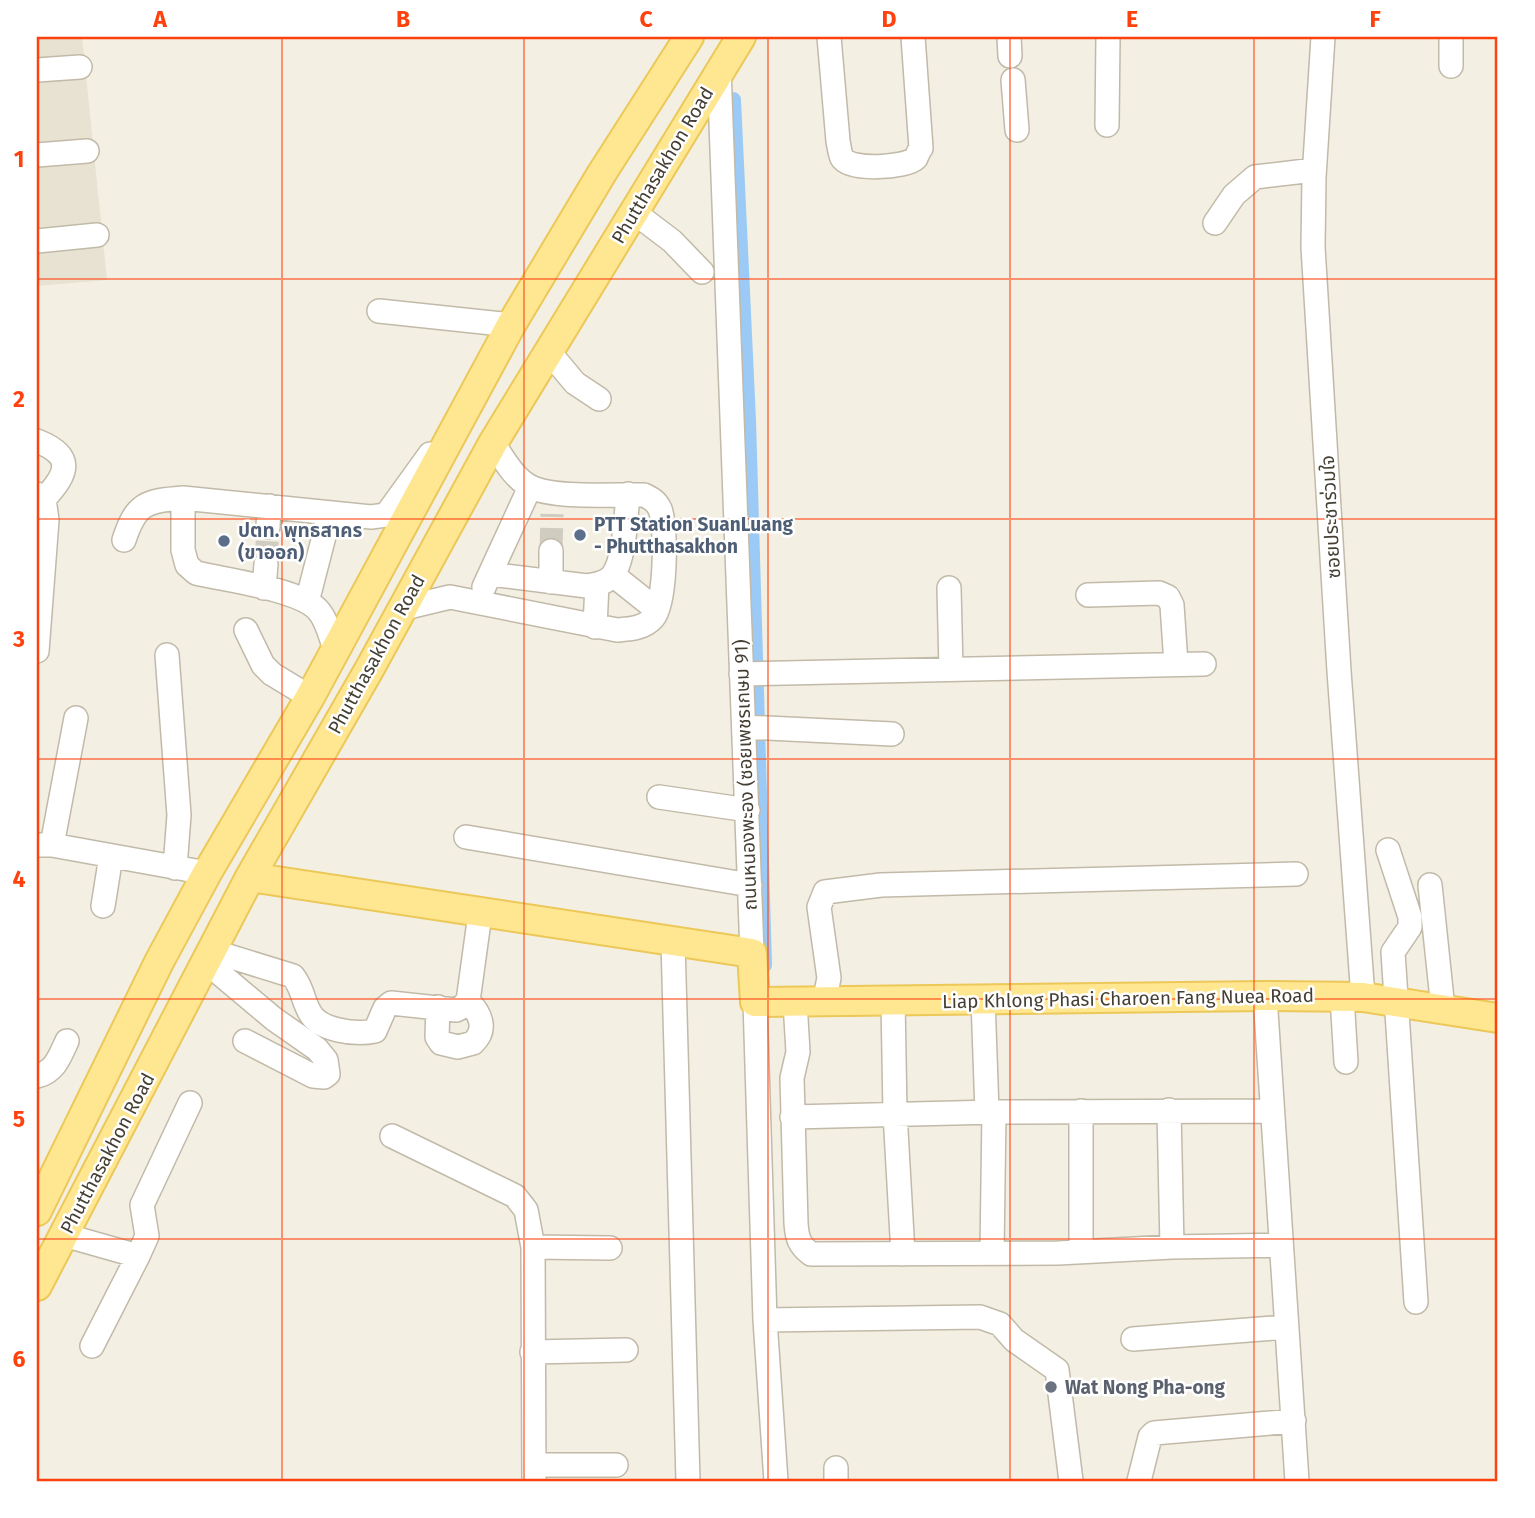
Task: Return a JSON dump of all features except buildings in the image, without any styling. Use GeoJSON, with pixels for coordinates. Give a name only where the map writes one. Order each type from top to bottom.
{"type":"FeatureCollection","features":[{"type":"Feature","properties":{"kind":"main road","name":"Phutthasakhon Road"},"geometry":{"type":"LineString","coordinates":[[37,1211],[159,962],[207,873],[310,697],[510,326],[602,173],[689,37]]}},
{"type":"Feature","properties":{"kind":"main road","name":"Phutthasakhon Road"},"geometry":{"type":"LineString","coordinates":[[37,1286],[250,877],[370,668],[493,443],[741,37]]}},
{"type":"Feature","properties":{"kind":"main road"},"geometry":{"type":"LineString","coordinates":[[250,877],[480,914],[752,953]]}},
{"type":"Feature","properties":{"kind":"main road","name":"ถนนหนองพะอง (ซอยเพชรเกษม 91)"},"geometry":{"type":"LineString","coordinates":[[752,953],[755,1002]]}},
{"type":"Feature","properties":{"kind":"main road","name":"Liap Khlong Phasi Charoen Fang Nuea Road"},"geometry":{"type":"LineString","coordinates":[[755,1002],[1352,997],[1397,1001],[1498,1018]]}},
{"type":"Feature","properties":{"kind":"street"},"geometry":{"type":"LineString","coordinates":[[829,37],[838,141],[842,158],[860,168],[908,163],[916,158],[921,148],[913,37]]}},
{"type":"Feature","properties":{"kind":"street"},"geometry":{"type":"LineString","coordinates":[[1107,125],[1108,37]]}},
{"type":"Feature","properties":{"kind":"street","name":"ซอยประชาร่วมใจ"},"geometry":{"type":"LineString","coordinates":[[1323,37],[1314,170],[1315,274],[1340,685],[1352,997],[1346,1062]]}},
{"type":"Feature","properties":{"kind":"street"},"geometry":{"type":"LineString","coordinates":[[1451,37],[1451,66]]}},
{"type":"Feature","properties":{"kind":"street"},"geometry":{"type":"LineString","coordinates":[[37,70],[80,67]]}},
{"type":"Feature","properties":{"kind":"street","name":"ถนนหนองพะอง (ซอยเพชรเกษม 91)"},"geometry":{"type":"LineString","coordinates":[[719,69],[752,953]]}},
{"type":"Feature","properties":{"kind":"street"},"geometry":{"type":"LineString","coordinates":[[1013,80],[1017,130]]}},
{"type":"Feature","properties":{"kind":"street"},"geometry":{"type":"LineString","coordinates":[[37,155],[87,151]]}},
{"type":"Feature","properties":{"kind":"street"},"geometry":{"type":"LineString","coordinates":[[1215,223],[1234,195],[1255,177],[1314,170]]}},
{"type":"Feature","properties":{"kind":"street"},"geometry":{"type":"LineString","coordinates":[[635,213],[672,241],[702,272]]}},
{"type":"Feature","properties":{"kind":"street"},"geometry":{"type":"LineString","coordinates":[[37,241],[97,235]]}},
{"type":"Feature","properties":{"kind":"street"},"geometry":{"type":"LineString","coordinates":[[379,311],[510,326]]}},
{"type":"Feature","properties":{"kind":"street"},"geometry":{"type":"LineString","coordinates":[[549,352],[575,383],[599,399]]}},
{"type":"Feature","properties":{"kind":"street"},"geometry":{"type":"LineString","coordinates":[[124,540],[133,515],[154,500],[183,498],[269,517],[330,513],[370,517],[386,515],[480,383]]}},
{"type":"Feature","properties":{"kind":"street"},"geometry":{"type":"LineString","coordinates":[[37,441],[51,446],[62,458],[64,467],[61,480],[40,497],[47,520],[37,652]]}},
{"type":"Feature","properties":{"kind":"street"},"geometry":{"type":"LineString","coordinates":[[400,609],[450,597],[617,630],[638,628],[653,618],[665,567],[662,513],[655,500],[644,495],[628,494],[552,503],[514,474],[493,443]]}},
{"type":"Feature","properties":{"kind":"street"},"geometry":{"type":"LineString","coordinates":[[477,603],[530,487]]}},
{"type":"Feature","properties":{"kind":"street"},"geometry":{"type":"LineString","coordinates":[[595,627],[605,580],[619,562],[628,494]]}},
{"type":"Feature","properties":{"kind":"street"},"geometry":{"type":"LineString","coordinates":[[183,498],[183,550],[187,565],[196,573],[287,593],[307,601],[324,617],[335,649]]}},
{"type":"Feature","properties":{"kind":"street"},"geometry":{"type":"LineString","coordinates":[[307,601],[330,513]]}},
{"type":"Feature","properties":{"kind":"street"},"geometry":{"type":"LineString","coordinates":[[551,551],[551,582]]}},
{"type":"Feature","properties":{"kind":"street"},"geometry":{"type":"LineString","coordinates":[[264,588],[266,564]]}},
{"type":"Feature","properties":{"kind":"street"},"geometry":{"type":"LineString","coordinates":[[491,574],[587,586],[605,580],[657,610]]}},
{"type":"Feature","properties":{"kind":"street"},"geometry":{"type":"LineString","coordinates":[[949,588],[951,669]]}},
{"type":"Feature","properties":{"kind":"street"},"geometry":{"type":"LineString","coordinates":[[1088,595],[1159,593],[1168,597],[1172,606],[1176,664]]}},
{"type":"Feature","properties":{"kind":"street"},"geometry":{"type":"LineString","coordinates":[[246,630],[263,666],[310,697]]}},
{"type":"Feature","properties":{"kind":"street"},"geometry":{"type":"LineString","coordinates":[[167,656],[179,815],[175,868]]}},
{"type":"Feature","properties":{"kind":"street"},"geometry":{"type":"LineString","coordinates":[[741,674],[1204,664]]}},
{"type":"Feature","properties":{"kind":"street"},"geometry":{"type":"LineString","coordinates":[[76,718],[44,845],[207,873]]}},
{"type":"Feature","properties":{"kind":"street"},"geometry":{"type":"LineString","coordinates":[[744,727],[892,734]]}},
{"type":"Feature","properties":{"kind":"street"},"geometry":{"type":"LineString","coordinates":[[659,797],[748,810]]}},
{"type":"Feature","properties":{"kind":"street"},"geometry":{"type":"LineString","coordinates":[[466,838],[750,885]]}},
{"type":"Feature","properties":{"kind":"street"},"geometry":{"type":"LineString","coordinates":[[1388,850],[1410,917],[1410,927],[1393,952],[1416,1301]]}},
{"type":"Feature","properties":{"kind":"street"},"geometry":{"type":"LineString","coordinates":[[103,906],[111,856]]}},
{"type":"Feature","properties":{"kind":"street"},"geometry":{"type":"LineString","coordinates":[[824,1002],[829,978],[819,907],[825,892],[881,885],[1296,874]]}},
{"type":"Feature","properties":{"kind":"street"},"geometry":{"type":"LineString","coordinates":[[1430,885],[1443,1009]]}},
{"type":"Feature","properties":{"kind":"street"},"geometry":{"type":"LineString","coordinates":[[209,956],[293,976],[302,986],[309,1011],[316,1021],[362,1034],[375,1031],[385,1008],[391,1003],[456,1010],[463,1007],[468,1001],[480,914]]}},
{"type":"Feature","properties":{"kind":"street"},"geometry":{"type":"LineString","coordinates":[[673,942],[688,1481]]}},
{"type":"Feature","properties":{"kind":"street"},"geometry":{"type":"LineString","coordinates":[[209,956],[274,1019],[317,1049],[326,1060],[328,1074],[324,1077],[313,1076],[245,1041]]}},
{"type":"Feature","properties":{"kind":"street"},"geometry":{"type":"LineString","coordinates":[[1265,996],[1297,1481]]}},
{"type":"Feature","properties":{"kind":"street"},"geometry":{"type":"LineString","coordinates":[[983,999],[990,1112],[992,1252]]}},
{"type":"Feature","properties":{"kind":"street"},"geometry":{"type":"LineString","coordinates":[[893,1000],[895,1114],[903,1254]]}},
{"type":"Feature","properties":{"kind":"street"},"geometry":{"type":"LineString","coordinates":[[438,1007],[437,1037],[441,1043],[458,1047],[473,1044],[480,1033],[480,1017],[468,1001]]}},
{"type":"Feature","properties":{"kind":"street","name":"ถนนหนองพะอง (ซอยเพชรเกษม 91)"},"geometry":{"type":"LineString","coordinates":[[755,1002],[782,1320],[776,1481]]}},
{"type":"Feature","properties":{"kind":"street"},"geometry":{"type":"LineString","coordinates":[[795,1002],[798,1052],[792,1078],[792,1117],[796,1231],[802,1247],[811,1254],[1058,1253],[1280,1245]]}},
{"type":"Feature","properties":{"kind":"street"},"geometry":{"type":"LineString","coordinates":[[37,1076],[48,1072],[55,1065],[67,1041]]}},
{"type":"Feature","properties":{"kind":"street"},"geometry":{"type":"LineString","coordinates":[[92,1346],[147,1236],[142,1205],[190,1103]]}},
{"type":"Feature","properties":{"kind":"street"},"geometry":{"type":"LineString","coordinates":[[1169,1110],[1172,1247]]}},
{"type":"Feature","properties":{"kind":"street"},"geometry":{"type":"LineString","coordinates":[[1081,1111],[1081,1251]]}},
{"type":"Feature","properties":{"kind":"street"},"geometry":{"type":"LineString","coordinates":[[792,1117],[990,1112],[1271,1111]]}},
{"type":"Feature","properties":{"kind":"street"},"geometry":{"type":"LineString","coordinates":[[392,1136],[515,1196],[526,1210],[533,1247],[534,1473],[616,1465]]}},
{"type":"Feature","properties":{"kind":"street"},"geometry":{"type":"LineString","coordinates":[[64,1235],[138,1256]]}},
{"type":"Feature","properties":{"kind":"street"},"geometry":{"type":"LineString","coordinates":[[533,1247],[610,1248]]}},
{"type":"Feature","properties":{"kind":"street"},"geometry":{"type":"LineString","coordinates":[[782,1320],[980,1317],[1000,1324],[1014,1340],[1057,1370],[1070,1481]]}},
{"type":"Feature","properties":{"kind":"street"},"geometry":{"type":"LineString","coordinates":[[1133,1339],[1286,1327]]}},
{"type":"Feature","properties":{"kind":"street"},"geometry":{"type":"LineString","coordinates":[[532,1352],[626,1350]]}},
{"type":"Feature","properties":{"kind":"street"},"geometry":{"type":"LineString","coordinates":[[1139,1481],[1150,1437],[1154,1433],[1294,1421]]}},
{"type":"Feature","properties":{"kind":"shaded area"},"geometry":{"type":"Polygon","coordinates":[[[37,37],[82,37],[107,280],[37,286],[37,37]]]}},
{"type":"Feature","properties":{"kind":"waterway"},"geometry":{"type":"LineString","coordinates":[[733,100],[748,420],[764,965]]}},
{"type":"Feature","properties":{"kind":"tunnel"},"geometry":{"type":"LineString","coordinates":[[551,551],[552,514]]}},
{"type":"Feature","properties":{"kind":"tunnel"},"geometry":{"type":"LineString","coordinates":[[266,564],[268,527]]}},
{"type":"Feature","properties":{"kind":"place","name":"PTT Station SuanLuang - Phutthasakhon"},"geometry":{"type":"Point","coordinates":[580,535]}},
{"type":"Feature","properties":{"kind":"place","name":"ปตท. พุทธสาคร (ขาออก)"},"geometry":{"type":"Point","coordinates":[224,541]}},
{"type":"Feature","properties":{"kind":"place","name":"Wat Nong Pha-ong"},"geometry":{"type":"Point","coordinates":[1051,1387]}}]}
